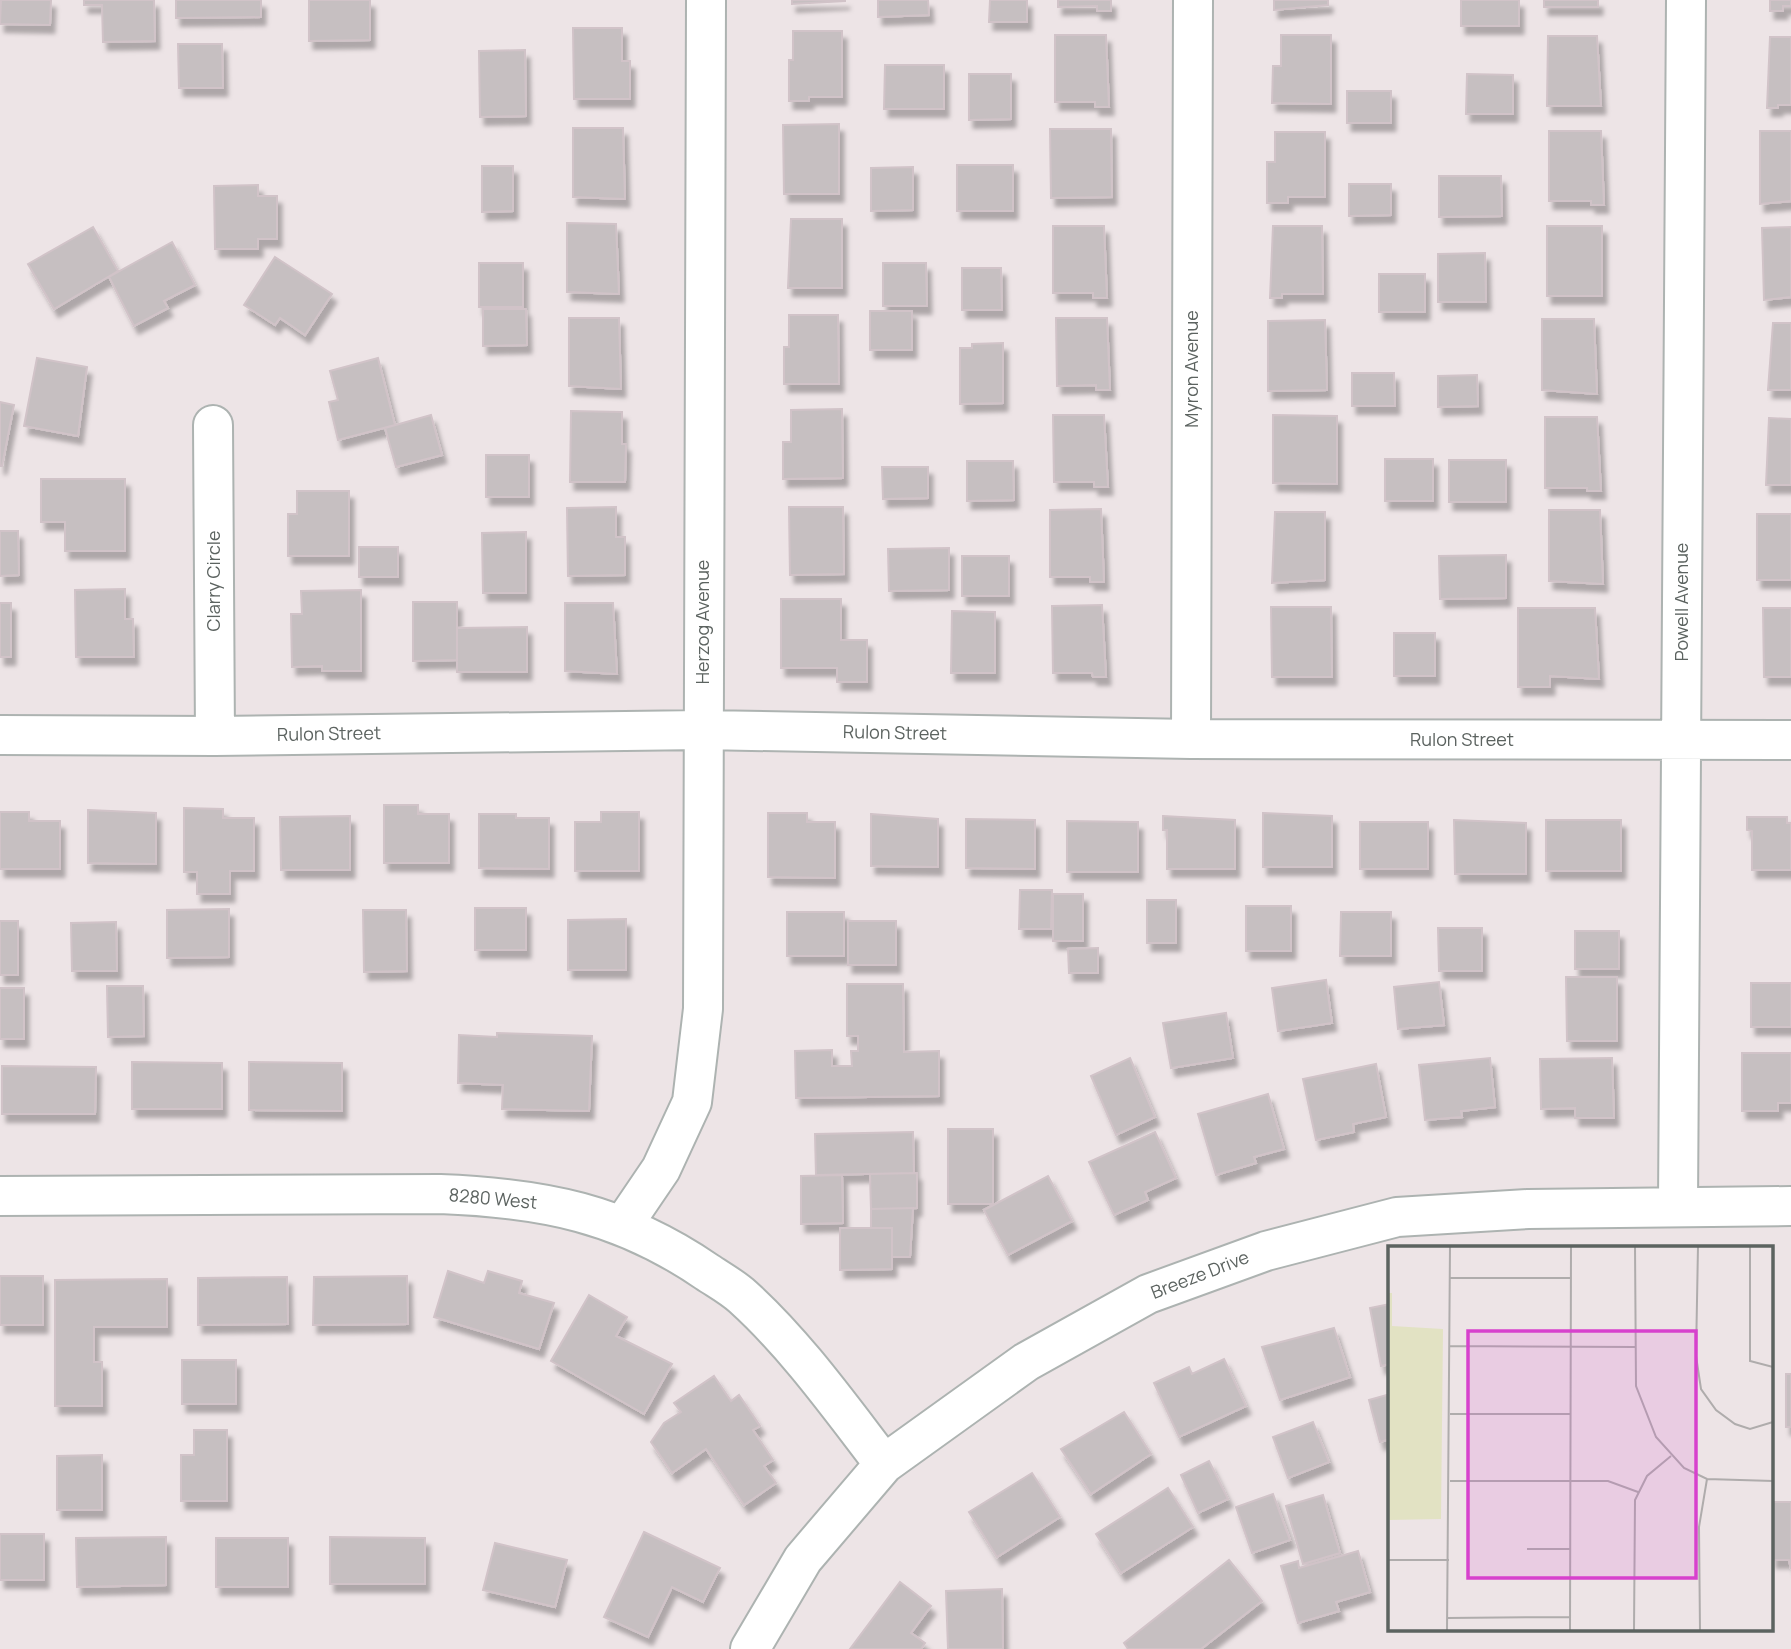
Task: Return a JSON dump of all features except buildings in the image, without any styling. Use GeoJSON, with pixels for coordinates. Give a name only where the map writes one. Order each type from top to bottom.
{"type":"FeatureCollection","features":[{"type":"Feature","properties":{"kind":"street","name":"Herzog Avenue"},"geometry":{"type":"LineString","coordinates":[[623,1225],[661,1169],[692,1102],[703,1009],[706,0]]}},
{"type":"Feature","properties":{"kind":"street","name":"Myron Avenue"},"geometry":{"type":"LineString","coordinates":[[1191,738],[1193,0]]}},
{"type":"Feature","properties":{"kind":"street","name":"Powell Avenue"},"geometry":{"type":"LineString","coordinates":[[1678,1205],[1686,0]]}},
{"type":"Feature","properties":{"kind":"street","name":"Clarry Circle"},"geometry":{"type":"LineString","coordinates":[[213,425],[215,736]]}},
{"type":"Feature","properties":{"kind":"street","name":"Rulon Street"},"geometry":{"type":"LineString","coordinates":[[0,735],[215,736],[703,730],[1191,738],[1791,740]]}},
{"type":"Feature","properties":{"kind":"street","name":"8280 West"},"geometry":{"type":"LineString","coordinates":[[0,1196],[440,1194],[510,1197],[568,1208],[623,1225],[684,1256],[742,1296],[821,1383],[884,1464]]}},
{"type":"Feature","properties":{"kind":"street","name":"Breeze Drive"},"geometry":{"type":"LineString","coordinates":[[750,1649],[803,1559],[884,1464],[1026,1362],[1148,1294],[1266,1251],[1397,1217],[1528,1209],[1678,1205],[1791,1206]]}}]}
